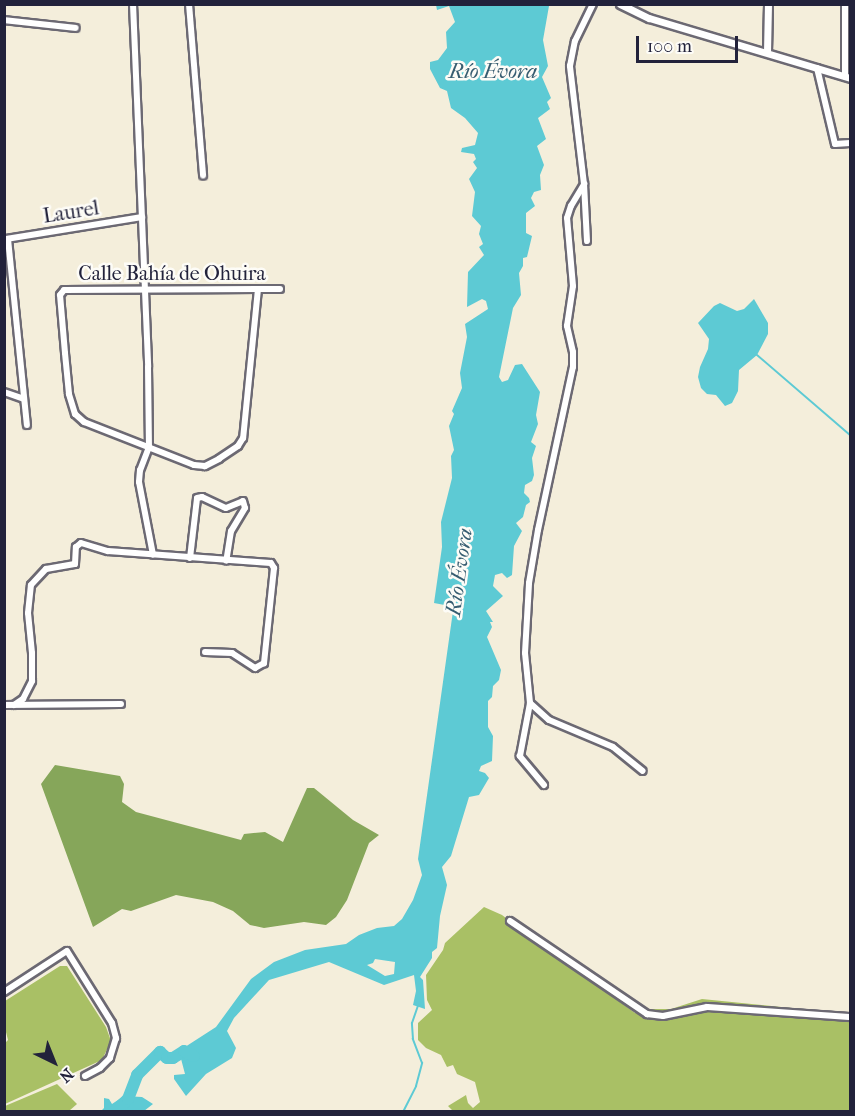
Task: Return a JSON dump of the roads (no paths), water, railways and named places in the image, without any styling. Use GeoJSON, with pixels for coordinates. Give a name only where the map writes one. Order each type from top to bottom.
{"type":"FeatureCollection","features":[{"type":"Feature","properties":{"kind":"street"},"geometry":{"type":"LineString","coordinates":[[133,4],[149,447],[140,470],[139,482],[153,555]]}},
{"type":"Feature","properties":{"kind":"street"},"geometry":{"type":"LineString","coordinates":[[189,4],[202,175]]}},
{"type":"Feature","properties":{"kind":"street"},"geometry":{"type":"LineString","coordinates":[[587,241],[584,184],[570,66],[575,41],[593,4]]}},
{"type":"Feature","properties":{"kind":"street"},"geometry":{"type":"LineString","coordinates":[[620,4],[649,18],[848,77],[845,4]]}},
{"type":"Feature","properties":{"kind":"street"},"geometry":{"type":"LineString","coordinates":[[767,52],[768,4]]}},
{"type":"Feature","properties":{"kind":"street"},"geometry":{"type":"LineString","coordinates":[[4,20],[76,28]]}},
{"type":"Feature","properties":{"kind":"street"},"geometry":{"type":"LineString","coordinates":[[817,68],[835,144],[850,143]]}},
{"type":"Feature","properties":{"kind":"street"},"geometry":{"type":"LineString","coordinates":[[544,784],[520,756],[530,703],[525,653],[529,583],[537,530],[573,367],[573,352],[567,326],[573,286],[567,218],[584,184]]}},
{"type":"Feature","properties":{"kind":"street","name":"Laurel"},"geometry":{"type":"LineString","coordinates":[[6,239],[142,217]]}},
{"type":"Feature","properties":{"kind":"street"},"geometry":{"type":"LineString","coordinates":[[6,239],[27,425]]}},
{"type":"Feature","properties":{"kind":"street"},"geometry":{"type":"LineString","coordinates":[[149,447],[202,466],[219,459],[242,441],[258,289]]}},
{"type":"Feature","properties":{"kind":"street","name":"Calle Bahía de Ohuira"},"geometry":{"type":"LineString","coordinates":[[149,447],[84,422],[71,408],[60,295],[64,291],[280,289]]}},
{"type":"Feature","properties":{"kind":"street"},"geometry":{"type":"LineString","coordinates":[[4,392],[24,399]]}},
{"type":"Feature","properties":{"kind":"street"},"geometry":{"type":"LineString","coordinates":[[190,558],[196,498],[202,497],[226,508],[240,501],[245,502],[243,513],[231,531],[226,561]]}},
{"type":"Feature","properties":{"kind":"street"},"geometry":{"type":"LineString","coordinates":[[14,705],[23,699],[32,681],[33,653],[28,613],[31,585],[46,568],[74,565],[76,547],[81,543],[108,551],[271,563],[274,568],[264,663],[255,668],[232,653],[205,652]]}},
{"type":"Feature","properties":{"kind":"street"},"geometry":{"type":"LineString","coordinates":[[530,703],[549,720],[613,747],[643,771]]}},
{"type":"Feature","properties":{"kind":"street"},"geometry":{"type":"LineString","coordinates":[[4,705],[121,704]]}},
{"type":"Feature","properties":{"kind":"street"},"geometry":{"type":"LineString","coordinates":[[510,921],[647,1014],[663,1016],[706,1007],[850,1017]]}},
{"type":"Feature","properties":{"kind":"street"},"geometry":{"type":"LineString","coordinates":[[4,992],[67,951],[107,1015],[116,1038],[110,1058],[100,1068],[85,1076]]}},
{"type":"Feature","properties":{"kind":"water","name":"Río Évora"},"geometry":{"type":"Polygon","coordinates":[[[436,5],[549,6],[543,40],[548,66],[542,77],[551,98],[547,102],[550,109],[538,118],[546,139],[537,146],[544,165],[540,175],[541,190],[534,192],[531,198],[535,206],[526,213],[526,233],[532,236],[527,257],[523,258],[523,266],[519,273],[521,295],[513,308],[499,377],[502,382],[508,380],[515,365],[522,364],[540,392],[536,415],[538,424],[531,442],[536,446],[532,458],[534,475],[532,481],[525,485],[524,493],[530,502],[526,505],[523,517],[516,523],[522,531],[514,546],[512,575],[507,578],[502,573],[495,575],[493,586],[503,596],[486,611],[493,622],[490,622],[492,627],[487,637],[501,670],[499,680],[493,686],[492,697],[488,701],[488,727],[493,736],[492,761],[481,766],[479,771],[485,773],[489,778],[479,795],[469,797],[451,856],[442,867],[447,885],[440,916],[437,948],[432,952],[432,958],[420,977],[423,980],[425,1009],[413,1005],[416,991],[414,975],[384,985],[329,962],[269,980],[234,1018],[227,1031],[236,1048],[232,1058],[206,1074],[186,1096],[174,1079],[174,1075],[185,1074],[180,1055],[185,1047],[216,1027],[251,979],[274,962],[305,950],[346,944],[359,935],[377,928],[394,926],[402,919],[413,900],[422,875],[418,859],[453,611],[458,607],[454,603],[450,606],[434,603],[442,547],[441,522],[452,478],[451,456],[454,450],[449,426],[454,414],[452,411],[462,388],[460,373],[467,337],[465,324],[488,309],[486,301],[482,299],[467,307],[468,272],[484,255],[479,247],[483,244],[479,234],[481,226],[472,216],[475,192],[469,179],[477,168],[473,162],[476,159],[474,154],[461,152],[462,148],[475,145],[478,133],[465,118],[451,108],[447,91],[440,88],[430,69],[430,62],[438,60],[447,48],[446,32],[455,22],[449,6],[437,10],[436,5]],[[375,959],[373,963],[367,965],[385,976],[394,974],[395,962],[375,959]]]}},
{"type":"Feature","properties":{"kind":"water"},"geometry":{"type":"Polygon","coordinates":[[[754,299],[768,323],[768,334],[757,355],[739,370],[738,391],[732,403],[725,406],[716,395],[707,394],[701,388],[698,377],[708,349],[709,339],[698,323],[714,306],[720,303],[737,311],[744,309],[754,299]]]}},
{"type":"Feature","properties":{"kind":"water"},"geometry":{"type":"Polygon","coordinates":[[[124,1096],[142,1097],[153,1104],[144,1111],[101,1111],[104,1108],[104,1098],[109,1099],[112,1104],[124,1096]]]}},
{"type":"Feature","properties":{"kind":"waterway"},"geometry":{"type":"LineString","coordinates":[[757,355],[850,435]]}},
{"type":"Feature","properties":{"kind":"waterway"},"geometry":{"type":"LineString","coordinates":[[403,1112],[416,1086],[422,1063],[413,1039],[412,1023],[418,1006]]}},
{"type":"Feature","properties":{"kind":"waterway","name":"Río Évora"},"geometry":{"type":"LineString","coordinates":[[114,1112],[128,1099],[137,1075],[160,1052],[167,1058],[173,1058],[184,1051],[194,1056]]}}]}
